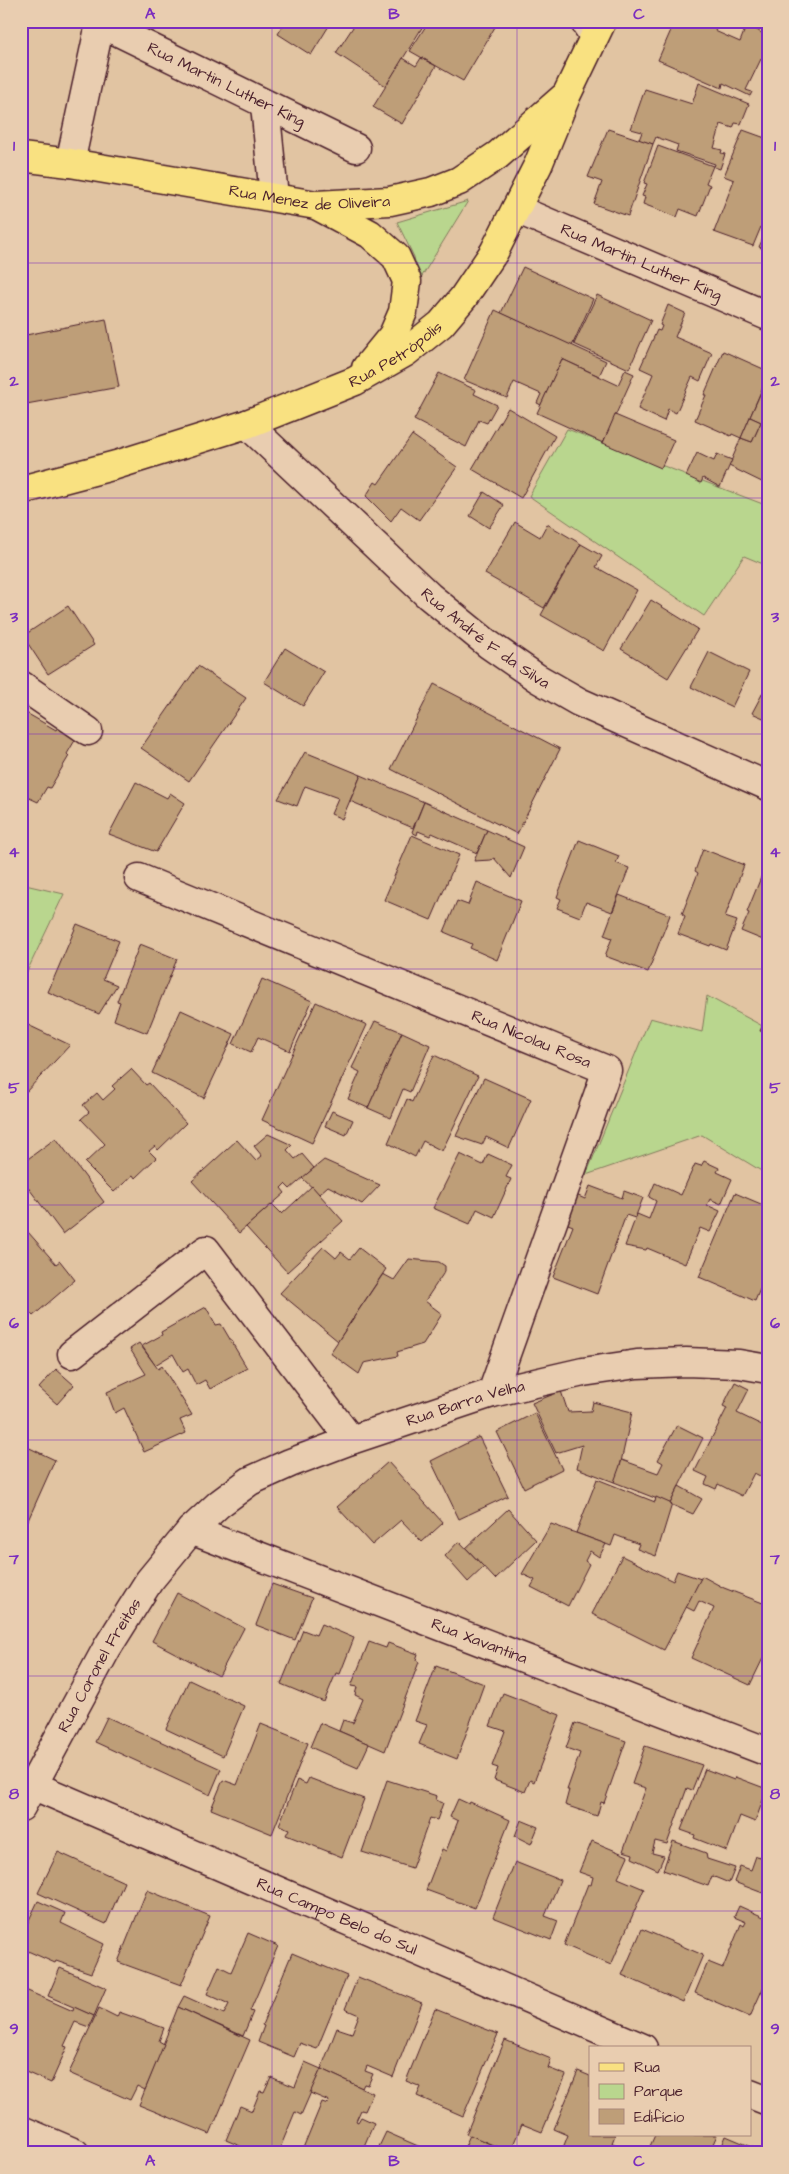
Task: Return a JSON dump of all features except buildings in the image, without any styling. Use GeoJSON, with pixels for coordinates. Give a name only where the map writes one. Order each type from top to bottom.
{"type":"FeatureCollection","features":[{"type":"Feature","properties":{"kind":"main road","name":"Rua Petrópolis"},"geometry":{"type":"LineString","coordinates":[[21,490],[116,465],[247,424],[355,381],[406,352],[441,324],[463,298],[494,252],[516,209],[538,165],[593,26]]}},
{"type":"Feature","properties":{"kind":"main road","name":"Rua Menez de Oliveira"},"geometry":{"type":"LineString","coordinates":[[21,157],[70,163],[316,205],[390,202],[431,192],[459,180],[498,155],[567,94]]}},
{"type":"Feature","properties":{"kind":"main road"},"geometry":{"type":"LineString","coordinates":[[316,205],[370,234],[396,257],[407,281],[403,312],[392,335],[355,381]]}},
{"type":"Feature","properties":{"kind":"street","name":"Rua Martin Luther King"},"geometry":{"type":"LineString","coordinates":[[98,22],[356,148]]}},
{"type":"Feature","properties":{"kind":"street"},"geometry":{"type":"LineString","coordinates":[[70,163],[98,22]]}},
{"type":"Feature","properties":{"kind":"street"},"geometry":{"type":"LineString","coordinates":[[265,105],[274,197]]}},
{"type":"Feature","properties":{"kind":"street","name":"Rua Martin Luther King"},"geometry":{"type":"LineString","coordinates":[[516,209],[768,316]]}},
{"type":"Feature","properties":{"kind":"street","name":"Rua André F da Silva"},"geometry":{"type":"LineString","coordinates":[[247,424],[429,596],[488,644],[537,678],[579,702],[768,786]]}},
{"type":"Feature","properties":{"kind":"street"},"geometry":{"type":"LineString","coordinates":[[21,685],[88,731]]}},
{"type":"Feature","properties":{"kind":"street","name":"Rua Nicolau Rosa"},"geometry":{"type":"LineString","coordinates":[[139,878],[607,1070],[492,1392]]}},
{"type":"Feature","properties":{"kind":"street"},"geometry":{"type":"LineString","coordinates":[[72,1354],[206,1250],[351,1440]]}},
{"type":"Feature","properties":{"kind":"street","name":"Rua Barra Velha"},"geometry":{"type":"LineString","coordinates":[[191,1530],[219,1504],[250,1481],[290,1463],[351,1440],[492,1392],[584,1372],[637,1364],[686,1362],[739,1364],[768,1369]]}},
{"type":"Feature","properties":{"kind":"street","name":"Rua Xavantina"},"geometry":{"type":"LineString","coordinates":[[191,1530],[768,1752]]}},
{"type":"Feature","properties":{"kind":"street","name":"Rua Coronel Freitas"},"geometry":{"type":"LineString","coordinates":[[27,1796],[113,1640],[149,1581],[191,1530]]}},
{"type":"Feature","properties":{"kind":"street","name":"Rua Campo Belo do Sul"},"geometry":{"type":"LineString","coordinates":[[27,1796],[638,2046]]}},
{"type":"Feature","properties":{"kind":"street"},"geometry":{"type":"LineString","coordinates":[[752,2095],[768,2101]]}},
{"type":"Feature","properties":{"kind":"street"},"geometry":{"type":"LineString","coordinates":[[21,2130],[75,2153]]}},
{"type":"Feature","properties":{"kind":"green space"},"geometry":{"type":"Polygon","coordinates":[[[468,201],[419,281],[414,257],[397,222],[468,201]]]}},
{"type":"Feature","properties":{"kind":"green space"},"geometry":{"type":"Polygon","coordinates":[[[567,429],[768,506],[768,566],[744,556],[704,616],[529,496],[567,429]]]}},
{"type":"Feature","properties":{"kind":"green space"},"geometry":{"type":"Polygon","coordinates":[[[21,884],[64,894],[21,984],[21,884]]]}},
{"type":"Feature","properties":{"kind":"green space"},"geometry":{"type":"Polygon","coordinates":[[[707,996],[768,1029],[768,1175],[702,1135],[586,1175],[650,1018],[702,1032],[707,996]]]}}]}
